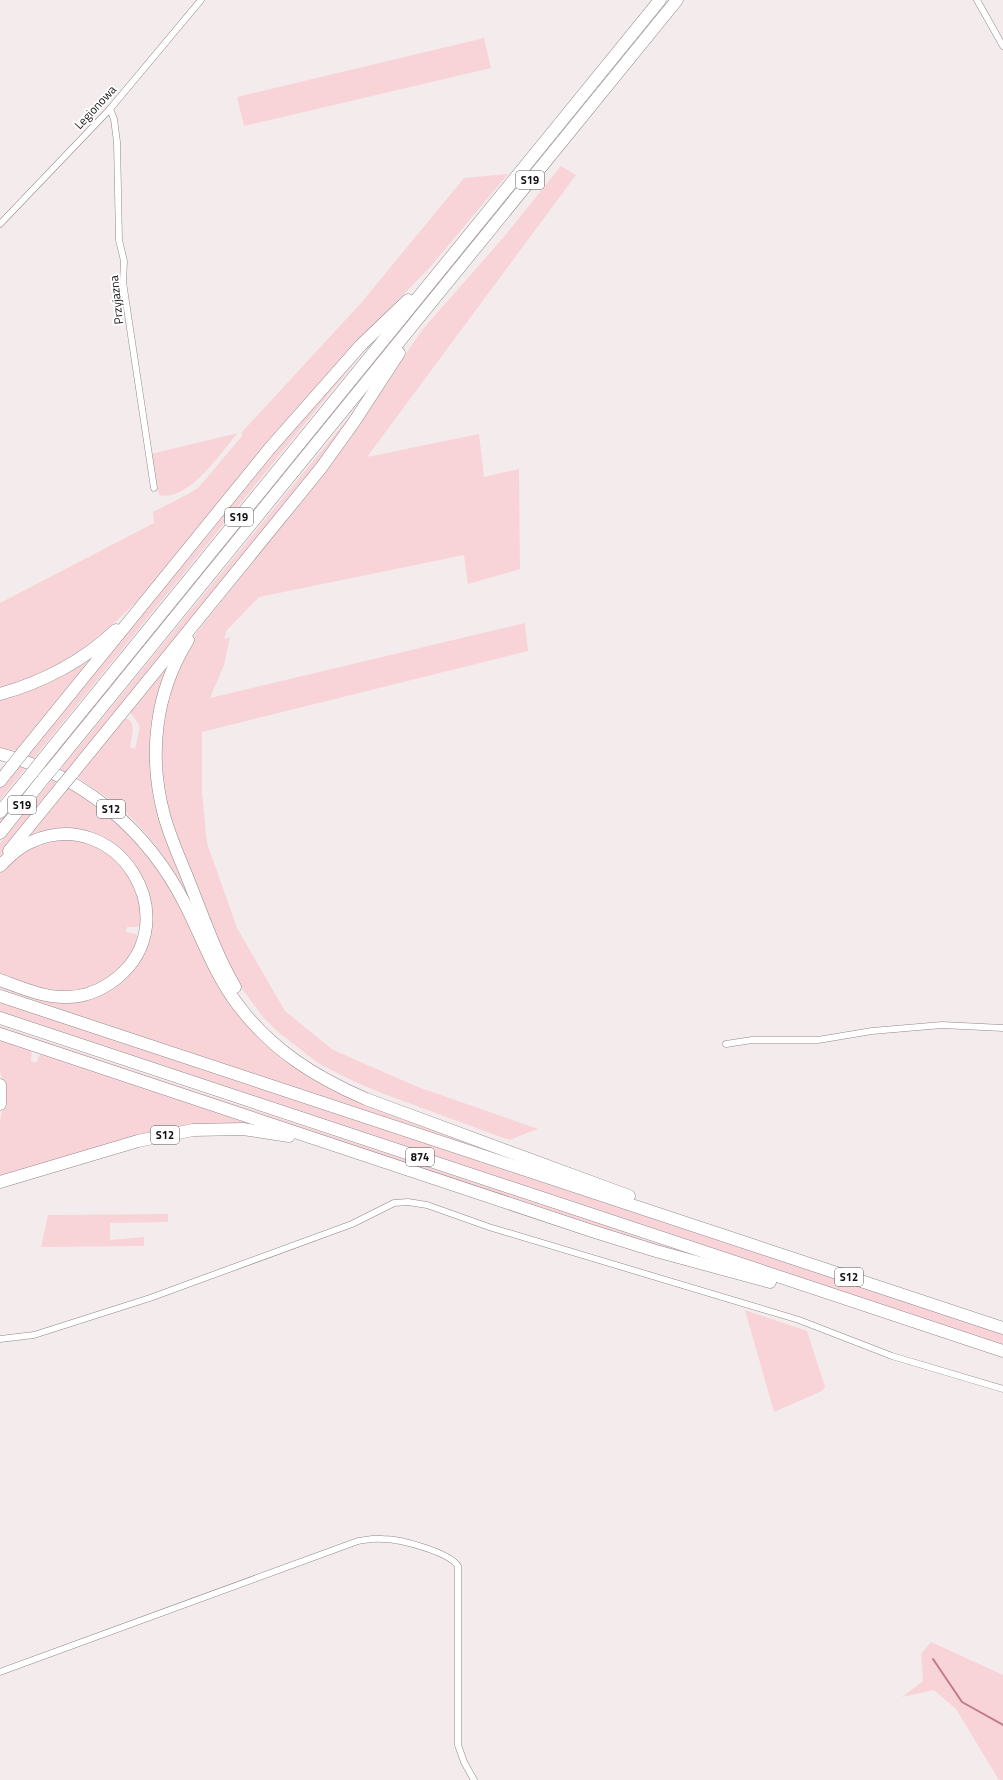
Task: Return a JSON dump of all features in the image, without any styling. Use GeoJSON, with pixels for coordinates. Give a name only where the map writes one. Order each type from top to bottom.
{"type":"FeatureCollection","features":[{"type":"Feature","properties":{"kind":"highway","name":"S19"},"geometry":{"type":"LineString","coordinates":[[0,812],[660,0]]}},
{"type":"Feature","properties":{"kind":"highway","name":"S19"},"geometry":{"type":"LineString","coordinates":[[0,832],[677,0]]}},
{"type":"Feature","properties":{"kind":"highway"},"geometry":{"type":"LineString","coordinates":[[0,781],[270,448],[361,345],[436,275]]}},
{"type":"Feature","properties":{"kind":"highway"},"geometry":{"type":"LineString","coordinates":[[0,865],[62,786],[341,442],[427,308]]}},
{"type":"Feature","properties":{"kind":"highway"},"geometry":{"type":"LineString","coordinates":[[0,694],[45,678],[81,657],[115,631],[151,594]]}},
{"type":"Feature","properties":{"kind":"highway"},"geometry":{"type":"LineString","coordinates":[[212,600],[180,653],[162,697],[156,742],[158,789],[168,828],[226,972],[260,1023],[286,1054],[312,1073],[347,1091],[667,1210],[695,1226]]}},
{"type":"Feature","properties":{"kind":"highway","name":"S12"},"geometry":{"type":"LineString","coordinates":[[0,754],[46,770],[75,784],[104,803],[135,831],[152,851],[170,877],[187,907],[216,970],[228,991],[251,1021],[286,1054]]}},
{"type":"Feature","properties":{"kind":"highway"},"geometry":{"type":"LineString","coordinates":[[0,865],[17,850],[43,837],[66,834],[87,837],[108,846],[126,862],[140,885],[146,913],[142,941],[134,959],[120,976],[101,989],[75,997],[55,997],[0,980]]}},
{"type":"Feature","properties":{"kind":"highway","name":"874"},"geometry":{"type":"LineString","coordinates":[[0,996],[695,1226]]}},
{"type":"Feature","properties":{"kind":"highway","name":"874"},"geometry":{"type":"LineString","coordinates":[[0,1018],[839,1297]]}},
{"type":"Feature","properties":{"kind":"highway"},"geometry":{"type":"LineString","coordinates":[[0,1034],[334,1145]]}},
{"type":"Feature","properties":{"kind":"highway"},"geometry":{"type":"LineString","coordinates":[[0,1085],[0,1104]]}},
{"type":"Feature","properties":{"kind":"highway","name":"S12"},"geometry":{"type":"LineString","coordinates":[[0,1182],[152,1138],[193,1130],[244,1129],[281,1134],[334,1145],[656,1251],[773,1282],[839,1297],[1003,1350]]}},
{"type":"Feature","properties":{"kind":"highway","name":"S12"},"geometry":{"type":"LineString","coordinates":[[695,1226],[1003,1328]]}},
{"type":"Feature","properties":{"kind":"street","name":"Legionowa"},"geometry":{"type":"LineString","coordinates":[[0,224],[110,109],[201,0]]}},
{"type":"Feature","properties":{"kind":"street"},"geometry":{"type":"LineString","coordinates":[[977,0],[1003,46]]}},
{"type":"Feature","properties":{"kind":"street","name":"Przyjazna"},"geometry":{"type":"LineString","coordinates":[[110,109],[114,119],[117,142],[119,240],[124,260],[123,282],[154,488]]}},
{"type":"Feature","properties":{"kind":"street"},"geometry":{"type":"LineString","coordinates":[[726,1044],[752,1040],[818,1040],[872,1031],[942,1025],[1003,1028]]}},
{"type":"Feature","properties":{"kind":"street"},"geometry":{"type":"LineString","coordinates":[[0,1339],[34,1335],[150,1298],[352,1224],[394,1203],[408,1202],[427,1205],[503,1231],[799,1320],[892,1356],[1003,1389]]}},
{"type":"Feature","properties":{"kind":"street"},"geometry":{"type":"LineString","coordinates":[[0,1672],[358,1542],[371,1539],[385,1539],[410,1544],[451,1559],[458,1566],[458,1745],[462,1758],[474,1780]]}},
{"type":"Feature","properties":{"kind":"shaded area"},"geometry":{"type":"Polygon","coordinates":[[[484,38],[491,68],[244,126],[237,97],[484,38]]]}},
{"type":"Feature","properties":{"kind":"shaded area"},"geometry":{"type":"Polygon","coordinates":[[[561,166],[576,175],[367,457],[479,434],[484,477],[519,469],[520,569],[468,584],[464,555],[259,597],[227,630],[224,639],[230,637],[224,665],[210,698],[525,623],[528,651],[202,732],[202,792],[207,843],[237,928],[285,1011],[333,1050],[418,1087],[538,1129],[509,1140],[353,1081],[318,1063],[278,1032],[263,1017],[243,990],[227,964],[165,805],[159,755],[169,690],[182,657],[197,632],[318,480],[423,329],[503,238],[561,166]]]}},
{"type":"Feature","properties":{"kind":"shaded area"},"geometry":{"type":"Polygon","coordinates":[[[508,174],[432,265],[344,356],[148,590],[114,623],[81,650],[45,671],[0,688],[0,603],[154,523],[153,512],[199,487],[242,436],[242,432],[361,303],[464,178],[508,174]]]}},
{"type":"Feature","properties":{"kind":"shaded area"},"geometry":{"type":"Polygon","coordinates":[[[483,225],[486,227],[0,825],[0,818],[483,225]]]}},
{"type":"Feature","properties":{"kind":"shaded area"},"geometry":{"type":"Polygon","coordinates":[[[385,325],[0,800],[0,786],[209,534],[327,387],[385,325]]]}},
{"type":"Feature","properties":{"kind":"shaded area"},"geometry":{"type":"Polygon","coordinates":[[[372,389],[336,444],[0,856],[0,843],[372,389]]]}},
{"type":"Feature","properties":{"kind":"shaded area"},"geometry":{"type":"Polygon","coordinates":[[[238,433],[213,463],[192,484],[181,491],[170,495],[159,495],[151,454],[238,433]]]}},
{"type":"Feature","properties":{"kind":"shaded area"},"geometry":{"type":"Polygon","coordinates":[[[107,644],[20,751],[0,748],[0,698],[107,644]]]}},
{"type":"Feature","properties":{"kind":"shaded area"},"geometry":{"type":"Polygon","coordinates":[[[174,656],[152,750],[196,910],[170,865],[138,824],[112,801],[76,776],[122,719],[131,721],[133,729],[130,747],[135,749],[140,726],[130,712],[174,656]]]}},
{"type":"Feature","properties":{"kind":"shaded area"},"geometry":{"type":"Polygon","coordinates":[[[69,786],[86,797],[134,837],[173,891],[209,968],[300,1071],[517,1160],[113,1028],[0,988],[0,983],[57,1001],[124,977],[149,921],[126,857],[54,831],[42,833],[23,840],[69,786]]]}},
{"type":"Feature","properties":{"kind":"shaded area"},"geometry":{"type":"Polygon","coordinates":[[[67,839],[92,846],[103,851],[122,866],[135,886],[141,905],[141,924],[137,927],[127,927],[126,932],[136,934],[137,940],[127,959],[113,974],[98,984],[83,989],[68,991],[35,986],[0,975],[0,874],[15,859],[30,849],[47,843],[67,839]]]}},
{"type":"Feature","properties":{"kind":"shaded area"},"geometry":{"type":"Polygon","coordinates":[[[0,1000],[1003,1334],[1003,1345],[0,1014],[0,1000]]]}},
{"type":"Feature","properties":{"kind":"shaded area"},"geometry":{"type":"Polygon","coordinates":[[[0,1026],[697,1256],[672,1251],[0,1031],[0,1026]]]}},
{"type":"Feature","properties":{"kind":"shaded area"},"geometry":{"type":"Polygon","coordinates":[[[0,1038],[32,1050],[31,1061],[36,1063],[41,1052],[265,1126],[227,1124],[0,1178],[0,1121],[4,1100],[4,1087],[0,1070],[0,1038]]]}},
{"type":"Feature","properties":{"kind":"shaded area"},"geometry":{"type":"Polygon","coordinates":[[[168,1214],[168,1222],[110,1223],[110,1240],[144,1237],[144,1246],[41,1247],[48,1215],[168,1214]]]}},
{"type":"Feature","properties":{"kind":"shaded area"},"geometry":{"type":"Polygon","coordinates":[[[745,1310],[807,1331],[825,1387],[822,1391],[774,1412],[745,1310]]]}},
{"type":"Feature","properties":{"kind":"shaded area"},"geometry":{"type":"Polygon","coordinates":[[[931,1642],[1003,1675],[1003,1780],[999,1780],[956,1709],[934,1690],[902,1697],[923,1681],[921,1654],[931,1642]]]}},
{"type":"Feature","properties":{"kind":"waterway"},"geometry":{"type":"LineString","coordinates":[[933,1659],[962,1702],[1003,1725]]}}]}
